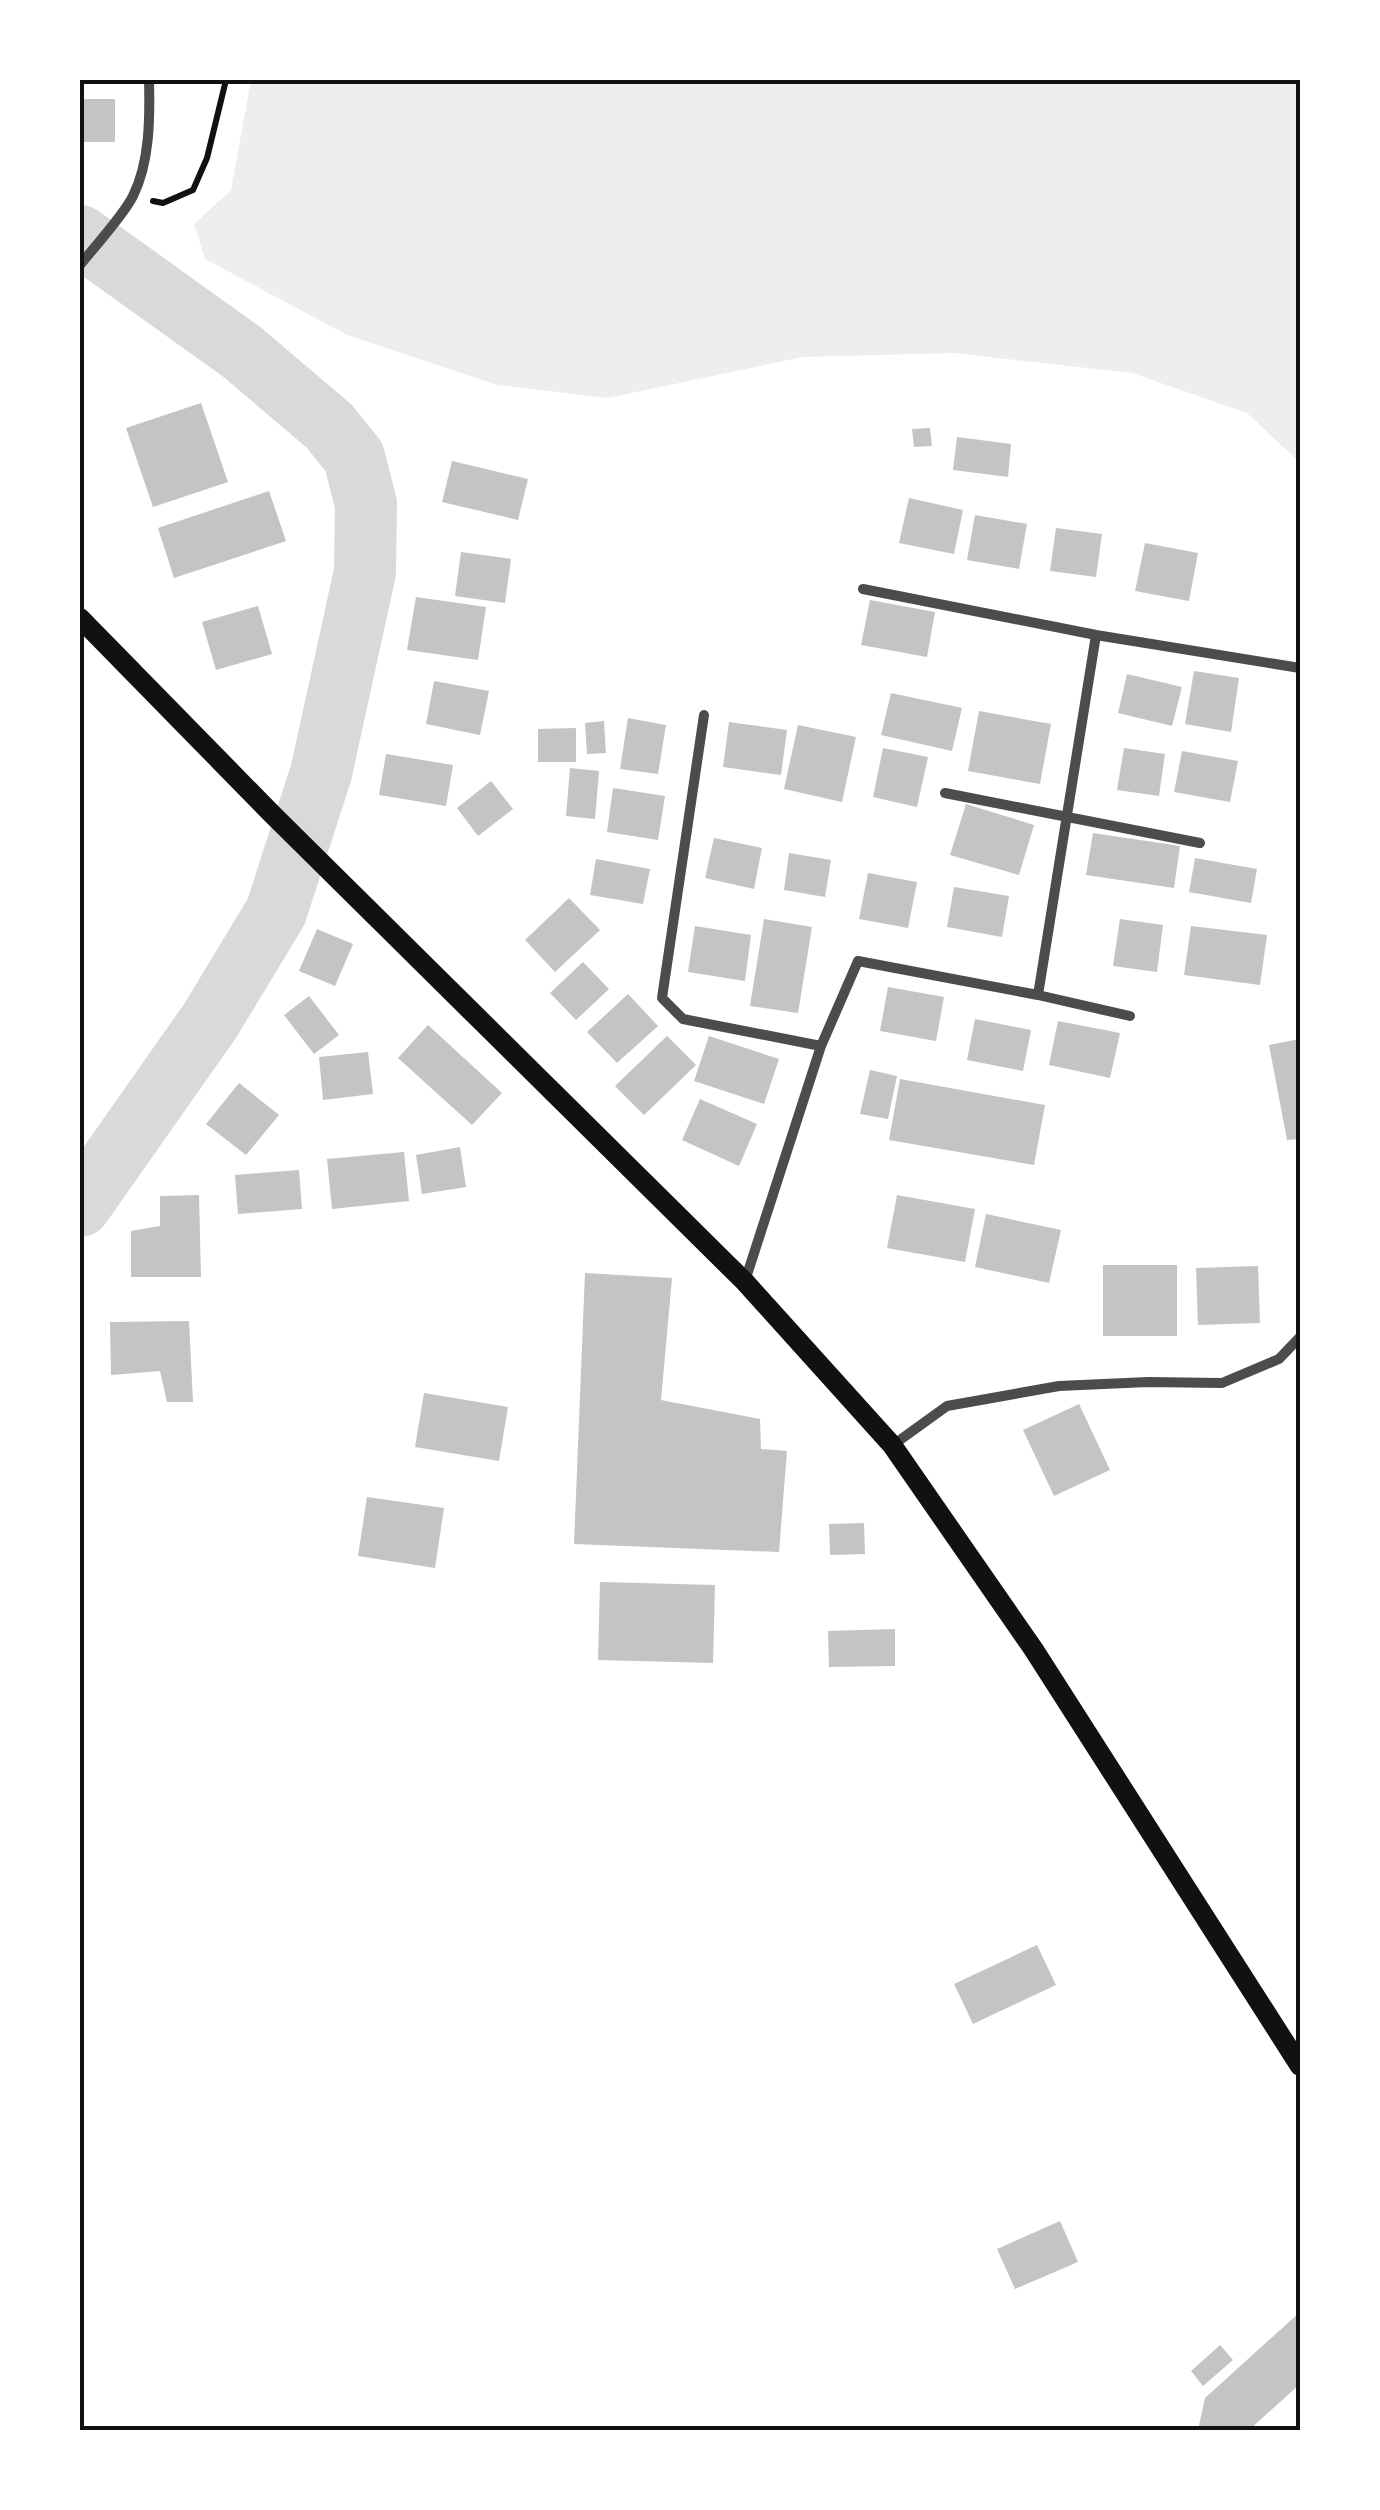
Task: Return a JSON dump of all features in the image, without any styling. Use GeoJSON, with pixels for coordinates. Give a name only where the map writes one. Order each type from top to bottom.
{"type":"FeatureCollection","features":[{"type":"Feature","properties":{"kind":"main road"},"geometry":{"type":"LineString","coordinates":[[80,618],[744,1282],[892,1445],[1034,1650],[1300,2066]]}},
{"type":"Feature","properties":{"kind":"street"},"geometry":{"type":"LineString","coordinates":[[81,264],[132,198],[142,172],[150,118],[149,80]]}},
{"type":"Feature","properties":{"kind":"street"},"geometry":{"type":"LineString","coordinates":[[863,589],[1096,635],[1300,668]]}},
{"type":"Feature","properties":{"kind":"street"},"geometry":{"type":"LineString","coordinates":[[1038,995],[1096,635]]}},
{"type":"Feature","properties":{"kind":"street"},"geometry":{"type":"LineString","coordinates":[[704,715],[662,998],[683,1019],[821,1046]]}},
{"type":"Feature","properties":{"kind":"street"},"geometry":{"type":"LineString","coordinates":[[945,793],[1200,843]]}},
{"type":"Feature","properties":{"kind":"street"},"geometry":{"type":"LineString","coordinates":[[744,1282],[821,1046],[858,961],[1130,1016]]}},
{"type":"Feature","properties":{"kind":"street"},"geometry":{"type":"LineString","coordinates":[[892,1445],[947,1406],[1060,1386],[1222,1383],[1278,1359],[1300,1337]]}},
{"type":"Feature","properties":{"kind":"path"},"geometry":{"type":"LineString","coordinates":[[132,198],[163,202],[193,190],[207,158],[226,80]]}},
{"type":"Feature","properties":{"kind":"shaded area"},"geometry":{"type":"Polygon","coordinates":[[[251,80],[1300,80],[1300,463],[1247,413],[1132,373],[954,353],[803,357],[608,398],[497,385],[347,335],[205,259],[194,224],[231,190],[251,80]]]}},
{"type":"Feature","properties":{"kind":"building"},"geometry":{"type":"Polygon","coordinates":[[[80,99],[115,99],[115,142],[80,142],[80,99]]]}},
{"type":"Feature","properties":{"kind":"building"},"geometry":{"type":"Polygon","coordinates":[[[201,403],[228,482],[153,507],[126,428],[201,403]]]}},
{"type":"Feature","properties":{"kind":"building"},"geometry":{"type":"Polygon","coordinates":[[[930,428],[932,446],[914,447],[912,429],[930,428]]]}},
{"type":"Feature","properties":{"kind":"building"},"geometry":{"type":"Polygon","coordinates":[[[957,437],[1011,444],[1008,477],[953,470],[957,437]]]}},
{"type":"Feature","properties":{"kind":"building"},"geometry":{"type":"Polygon","coordinates":[[[452,461],[528,479],[518,520],[442,502],[452,461]]]}},
{"type":"Feature","properties":{"kind":"building"},"geometry":{"type":"Polygon","coordinates":[[[269,491],[286,541],[174,578],[158,528],[269,491]]]}},
{"type":"Feature","properties":{"kind":"building"},"geometry":{"type":"Polygon","coordinates":[[[909,498],[963,510],[954,554],[899,543],[909,498]]]}},
{"type":"Feature","properties":{"kind":"building"},"geometry":{"type":"Polygon","coordinates":[[[975,515],[1027,524],[1019,569],[967,560],[975,515]]]}},
{"type":"Feature","properties":{"kind":"building"},"geometry":{"type":"Polygon","coordinates":[[[1056,528],[1102,534],[1096,577],[1050,571],[1056,528]]]}},
{"type":"Feature","properties":{"kind":"building"},"geometry":{"type":"Polygon","coordinates":[[[1145,543],[1198,553],[1189,601],[1135,591],[1145,543]]]}},
{"type":"Feature","properties":{"kind":"building"},"geometry":{"type":"Polygon","coordinates":[[[461,552],[511,559],[505,603],[455,596],[461,552]]]}},
{"type":"Feature","properties":{"kind":"building"},"geometry":{"type":"Polygon","coordinates":[[[416,597],[486,607],[478,660],[407,650],[416,597]]]}},
{"type":"Feature","properties":{"kind":"building"},"geometry":{"type":"Polygon","coordinates":[[[870,600],[935,612],[927,657],[861,645],[870,600]]]}},
{"type":"Feature","properties":{"kind":"building"},"geometry":{"type":"Polygon","coordinates":[[[258,606],[272,654],[216,670],[202,622],[258,606]]]}},
{"type":"Feature","properties":{"kind":"building"},"geometry":{"type":"Polygon","coordinates":[[[1194,671],[1239,678],[1231,732],[1185,724],[1194,671]]]}},
{"type":"Feature","properties":{"kind":"building"},"geometry":{"type":"Polygon","coordinates":[[[1127,674],[1182,687],[1172,726],[1118,713],[1127,674]]]}},
{"type":"Feature","properties":{"kind":"building"},"geometry":{"type":"Polygon","coordinates":[[[434,681],[489,691],[480,735],[426,724],[434,681]]]}},
{"type":"Feature","properties":{"kind":"building"},"geometry":{"type":"Polygon","coordinates":[[[891,693],[962,708],[952,751],[881,735],[891,693]]]}},
{"type":"Feature","properties":{"kind":"building"},"geometry":{"type":"Polygon","coordinates":[[[979,711],[1051,724],[1040,784],[968,771],[979,711]]]}},
{"type":"Feature","properties":{"kind":"building"},"geometry":{"type":"Polygon","coordinates":[[[628,718],[666,725],[658,774],[620,769],[628,718]]]}},
{"type":"Feature","properties":{"kind":"building"},"geometry":{"type":"Polygon","coordinates":[[[604,721],[606,753],[587,754],[585,723],[604,721]]]}},
{"type":"Feature","properties":{"kind":"building"},"geometry":{"type":"Polygon","coordinates":[[[729,722],[787,730],[781,775],[723,767],[729,722]]]}},
{"type":"Feature","properties":{"kind":"building"},"geometry":{"type":"Polygon","coordinates":[[[798,725],[856,737],[842,802],[784,789],[798,725]]]}},
{"type":"Feature","properties":{"kind":"building"},"geometry":{"type":"Polygon","coordinates":[[[576,728],[576,762],[538,762],[538,729],[576,728]]]}},
{"type":"Feature","properties":{"kind":"building"},"geometry":{"type":"Polygon","coordinates":[[[883,748],[928,757],[917,807],[873,797],[883,748]]]}},
{"type":"Feature","properties":{"kind":"building"},"geometry":{"type":"Polygon","coordinates":[[[1124,748],[1165,754],[1159,796],[1117,790],[1124,748]]]}},
{"type":"Feature","properties":{"kind":"building"},"geometry":{"type":"Polygon","coordinates":[[[1182,751],[1238,761],[1230,802],[1174,792],[1182,751]]]}},
{"type":"Feature","properties":{"kind":"building"},"geometry":{"type":"Polygon","coordinates":[[[386,754],[453,765],[446,806],[379,795],[386,754]]]}},
{"type":"Feature","properties":{"kind":"building"},"geometry":{"type":"Polygon","coordinates":[[[570,768],[599,771],[595,819],[566,816],[570,768]]]}},
{"type":"Feature","properties":{"kind":"building"},"geometry":{"type":"Polygon","coordinates":[[[491,781],[513,809],[478,836],[457,808],[491,781]]]}},
{"type":"Feature","properties":{"kind":"building"},"geometry":{"type":"Polygon","coordinates":[[[613,788],[665,796],[658,840],[607,832],[613,788]]]}},
{"type":"Feature","properties":{"kind":"building"},"geometry":{"type":"Polygon","coordinates":[[[966,804],[1034,825],[1019,875],[950,855],[966,804]]]}},
{"type":"Feature","properties":{"kind":"building"},"geometry":{"type":"Polygon","coordinates":[[[1093,833],[1180,846],[1174,888],[1086,875],[1093,833]]]}},
{"type":"Feature","properties":{"kind":"building"},"geometry":{"type":"Polygon","coordinates":[[[714,838],[762,848],[754,889],[705,878],[714,838]]]}},
{"type":"Feature","properties":{"kind":"building"},"geometry":{"type":"Polygon","coordinates":[[[789,853],[831,860],[825,897],[784,890],[789,853]]]}},
{"type":"Feature","properties":{"kind":"building"},"geometry":{"type":"Polygon","coordinates":[[[1195,858],[1257,869],[1251,903],[1189,892],[1195,858]]]}},
{"type":"Feature","properties":{"kind":"building"},"geometry":{"type":"Polygon","coordinates":[[[596,859],[650,869],[643,904],[590,895],[596,859]]]}},
{"type":"Feature","properties":{"kind":"building"},"geometry":{"type":"Polygon","coordinates":[[[868,873],[917,882],[908,928],[859,919],[868,873]]]}},
{"type":"Feature","properties":{"kind":"building"},"geometry":{"type":"Polygon","coordinates":[[[954,887],[1009,896],[1002,937],[947,927],[954,887]]]}},
{"type":"Feature","properties":{"kind":"building"},"geometry":{"type":"Polygon","coordinates":[[[569,898],[600,930],[555,972],[525,940],[569,898]]]}},
{"type":"Feature","properties":{"kind":"building"},"geometry":{"type":"Polygon","coordinates":[[[764,919],[812,927],[798,1013],[750,1006],[764,919]]]}},
{"type":"Feature","properties":{"kind":"building"},"geometry":{"type":"Polygon","coordinates":[[[1120,919],[1163,925],[1157,972],[1113,966],[1120,919]]]}},
{"type":"Feature","properties":{"kind":"building"},"geometry":{"type":"Polygon","coordinates":[[[695,926],[751,935],[745,981],[688,972],[695,926]]]}},
{"type":"Feature","properties":{"kind":"building"},"geometry":{"type":"Polygon","coordinates":[[[1191,926],[1267,935],[1260,985],[1184,975],[1191,926]]]}},
{"type":"Feature","properties":{"kind":"building"},"geometry":{"type":"Polygon","coordinates":[[[317,929],[353,944],[335,986],[299,971],[317,929]]]}},
{"type":"Feature","properties":{"kind":"building"},"geometry":{"type":"Polygon","coordinates":[[[583,962],[609,989],[576,1020],[550,993],[583,962]]]}},
{"type":"Feature","properties":{"kind":"building"},"geometry":{"type":"Polygon","coordinates":[[[888,987],[944,997],[936,1041],[880,1031],[888,987]]]}},
{"type":"Feature","properties":{"kind":"building"},"geometry":{"type":"Polygon","coordinates":[[[628,994],[658,1026],[617,1063],[587,1032],[628,994]]]}},
{"type":"Feature","properties":{"kind":"building"},"geometry":{"type":"Polygon","coordinates":[[[309,996],[339,1035],[314,1054],[284,1015],[309,996]]]}},
{"type":"Feature","properties":{"kind":"building"},"geometry":{"type":"Polygon","coordinates":[[[975,1019],[1031,1030],[1023,1071],[967,1060],[975,1019]]]}},
{"type":"Feature","properties":{"kind":"building"},"geometry":{"type":"Polygon","coordinates":[[[1058,1021],[1120,1033],[1110,1078],[1049,1065],[1058,1021]]]}},
{"type":"Feature","properties":{"kind":"building"},"geometry":{"type":"Polygon","coordinates":[[[428,1025],[502,1093],[472,1125],[398,1058],[428,1025]]]}},
{"type":"Feature","properties":{"kind":"building"},"geometry":{"type":"Polygon","coordinates":[[[667,1036],[696,1065],[644,1115],[615,1086],[667,1036]]]}},
{"type":"Feature","properties":{"kind":"building"},"geometry":{"type":"Polygon","coordinates":[[[709,1036],[779,1059],[764,1104],[694,1081],[709,1036]]]}},
{"type":"Feature","properties":{"kind":"building"},"geometry":{"type":"Polygon","coordinates":[[[1300,1039],[1300,1139],[1287,1140],[1269,1045],[1300,1039]]]}},
{"type":"Feature","properties":{"kind":"building"},"geometry":{"type":"Polygon","coordinates":[[[368,1052],[373,1094],[323,1100],[319,1057],[368,1052]]]}},
{"type":"Feature","properties":{"kind":"building"},"geometry":{"type":"Polygon","coordinates":[[[870,1070],[897,1076],[888,1119],[860,1114],[870,1070]]]}},
{"type":"Feature","properties":{"kind":"building"},"geometry":{"type":"Polygon","coordinates":[[[900,1079],[1045,1105],[1034,1165],[889,1140],[900,1079]]]}},
{"type":"Feature","properties":{"kind":"building"},"geometry":{"type":"Polygon","coordinates":[[[239,1083],[279,1115],[246,1155],[206,1124],[239,1083]]]}},
{"type":"Feature","properties":{"kind":"building"},"geometry":{"type":"Polygon","coordinates":[[[700,1099],[757,1124],[739,1166],[682,1140],[700,1099]]]}},
{"type":"Feature","properties":{"kind":"building"},"geometry":{"type":"Polygon","coordinates":[[[460,1147],[466,1187],[422,1194],[416,1155],[460,1147]]]}},
{"type":"Feature","properties":{"kind":"building"},"geometry":{"type":"Polygon","coordinates":[[[404,1152],[409,1201],[332,1209],[327,1159],[404,1152]]]}},
{"type":"Feature","properties":{"kind":"building"},"geometry":{"type":"Polygon","coordinates":[[[299,1170],[302,1209],[238,1214],[235,1175],[299,1170]]]}},
{"type":"Feature","properties":{"kind":"building"},"geometry":{"type":"Polygon","coordinates":[[[199,1195],[201,1277],[131,1277],[131,1231],[160,1226],[160,1196],[199,1195]]]}},
{"type":"Feature","properties":{"kind":"building"},"geometry":{"type":"Polygon","coordinates":[[[897,1195],[975,1209],[965,1262],[887,1248],[897,1195]]]}},
{"type":"Feature","properties":{"kind":"building"},"geometry":{"type":"Polygon","coordinates":[[[986,1214],[1061,1230],[1049,1283],[975,1267],[986,1214]]]}},
{"type":"Feature","properties":{"kind":"building"},"geometry":{"type":"Polygon","coordinates":[[[1103,1265],[1177,1265],[1177,1336],[1103,1336],[1103,1265]]]}},
{"type":"Feature","properties":{"kind":"building"},"geometry":{"type":"Polygon","coordinates":[[[1258,1266],[1260,1323],[1198,1325],[1196,1268],[1258,1266]]]}},
{"type":"Feature","properties":{"kind":"building"},"geometry":{"type":"Polygon","coordinates":[[[585,1273],[672,1278],[661,1400],[760,1419],[761,1449],[787,1451],[779,1552],[574,1544],[585,1273]]]}},
{"type":"Feature","properties":{"kind":"building"},"geometry":{"type":"Polygon","coordinates":[[[189,1321],[193,1402],[167,1402],[160,1371],[111,1375],[110,1322],[189,1321]]]}},
{"type":"Feature","properties":{"kind":"building"},"geometry":{"type":"Polygon","coordinates":[[[424,1393],[508,1407],[499,1461],[415,1447],[424,1393]]]}},
{"type":"Feature","properties":{"kind":"building"},"geometry":{"type":"Polygon","coordinates":[[[1079,1404],[1110,1470],[1054,1496],[1023,1430],[1079,1404]]]}},
{"type":"Feature","properties":{"kind":"building"},"geometry":{"type":"Polygon","coordinates":[[[367,1497],[444,1508],[435,1568],[358,1556],[367,1497]]]}},
{"type":"Feature","properties":{"kind":"building"},"geometry":{"type":"Polygon","coordinates":[[[864,1523],[865,1554],[830,1555],[829,1524],[864,1523]]]}},
{"type":"Feature","properties":{"kind":"building"},"geometry":{"type":"Polygon","coordinates":[[[600,1582],[715,1585],[713,1663],[598,1660],[600,1582]]]}},
{"type":"Feature","properties":{"kind":"building"},"geometry":{"type":"Polygon","coordinates":[[[895,1629],[895,1666],[829,1667],[828,1631],[895,1629]]]}},
{"type":"Feature","properties":{"kind":"building"},"geometry":{"type":"Polygon","coordinates":[[[1037,1945],[1056,1985],[973,2024],[954,1984],[1037,1945]]]}},
{"type":"Feature","properties":{"kind":"building"},"geometry":{"type":"Polygon","coordinates":[[[1060,2221],[1078,2262],[1015,2289],[997,2249],[1060,2221]]]}},
{"type":"Feature","properties":{"kind":"building"},"geometry":{"type":"Polygon","coordinates":[[[1300,2312],[1300,2384],[1249,2430],[1198,2430],[1205,2398],[1300,2312]]]}},
{"type":"Feature","properties":{"kind":"building"},"geometry":{"type":"Polygon","coordinates":[[[1220,2345],[1233,2360],[1203,2386],[1191,2371],[1220,2345]]]}},
{"type":"Feature","properties":{"kind":"waterway"},"geometry":{"type":"LineString","coordinates":[[80,236],[242,352],[329,426],[354,457],[366,504],[365,572],[321,773],[276,912],[210,1021],[80,1206]]}}]}
